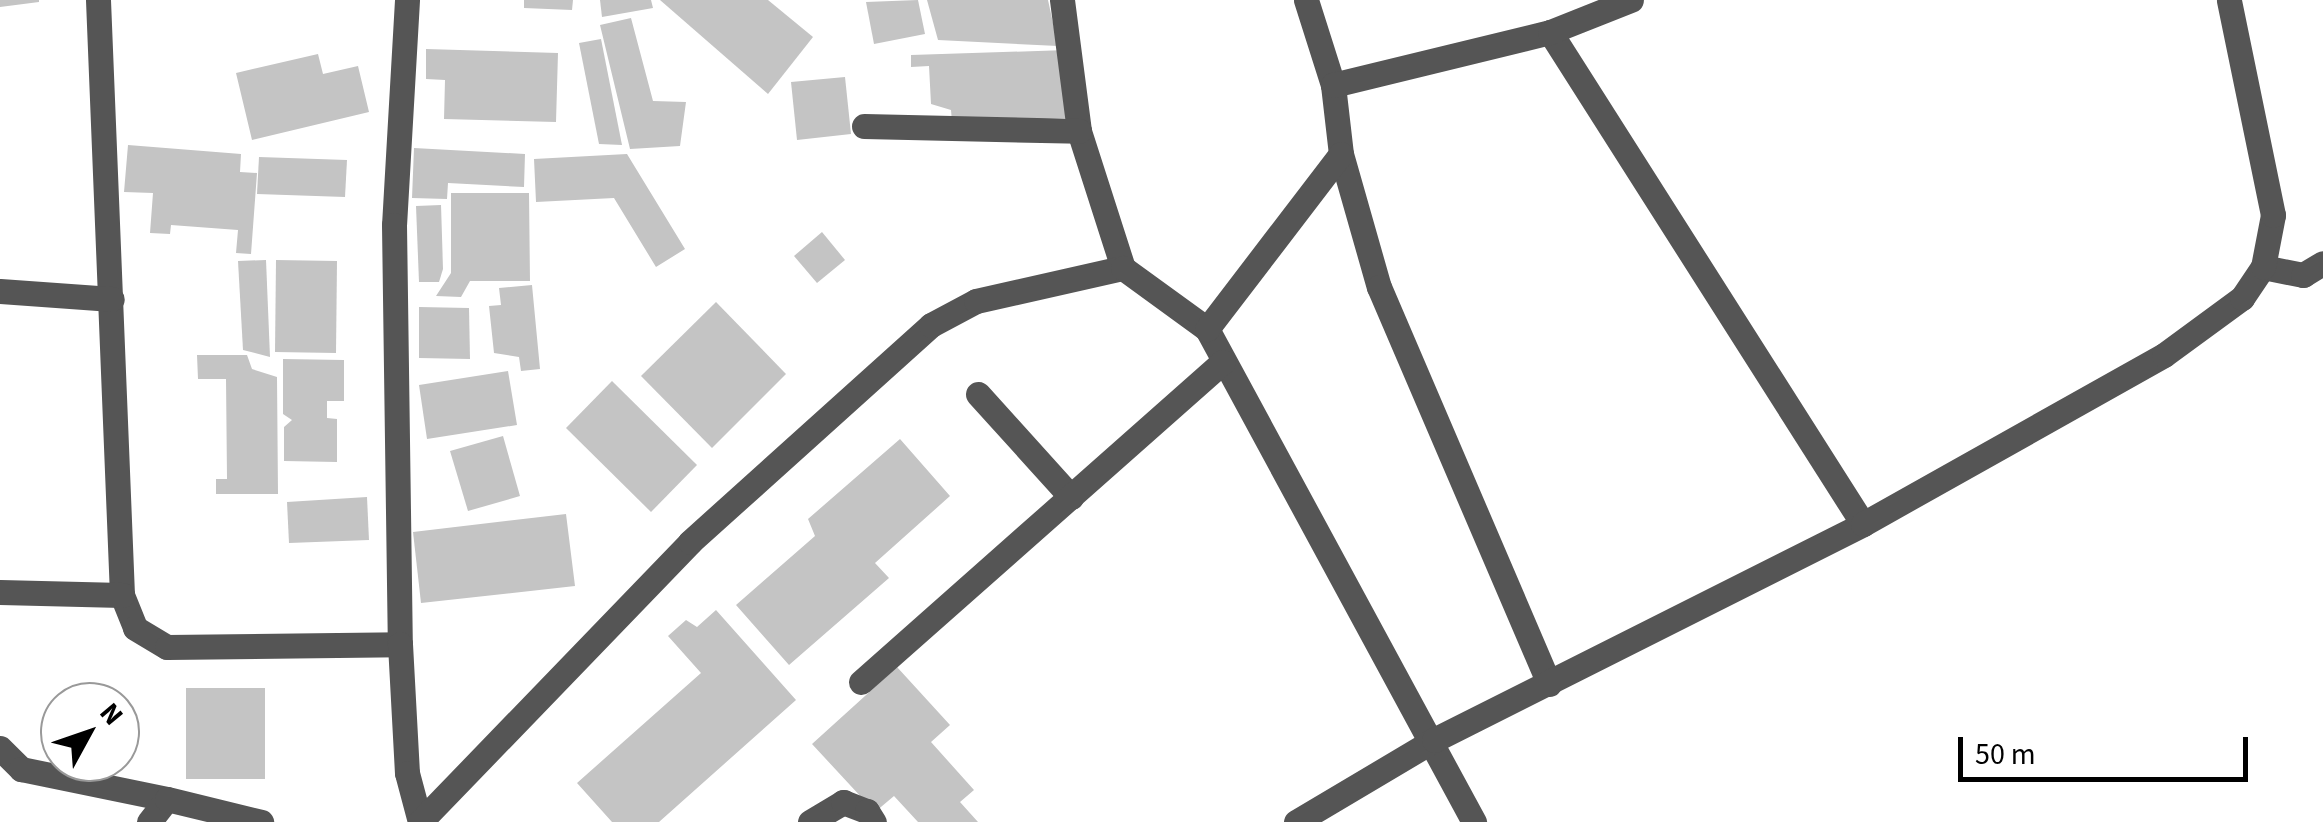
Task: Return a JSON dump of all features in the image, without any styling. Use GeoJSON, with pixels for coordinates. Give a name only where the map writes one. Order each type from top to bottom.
{"type":"FeatureCollection","features":[{"type":"Feature","properties":{"kind":"street"},"geometry":{"type":"LineString","coordinates":[[98,0],[122,594],[136,628],[168,648],[400,644]]}},
{"type":"Feature","properties":{"kind":"street"},"geometry":{"type":"LineString","coordinates":[[407,0],[394,225],[400,644],[407,773],[420,822]]}},
{"type":"Feature","properties":{"kind":"street"},"geometry":{"type":"LineString","coordinates":[[1062,0],[1078,131],[1123,268],[1207,329],[1434,740],[1474,822]]}},
{"type":"Feature","properties":{"kind":"street"},"geometry":{"type":"LineString","coordinates":[[1306,0],[1333,85],[1341,154],[1379,287],[1549,684]]}},
{"type":"Feature","properties":{"kind":"street"},"geometry":{"type":"LineString","coordinates":[[1333,85],[1550,32],[1631,0]]}},
{"type":"Feature","properties":{"kind":"street"},"geometry":{"type":"LineString","coordinates":[[1296,822],[1434,740],[1864,524],[2179,345],[2242,298],[2263,267],[2272,185],[2229,0]]}},
{"type":"Feature","properties":{"kind":"street"},"geometry":{"type":"LineString","coordinates":[[1550,32],[1864,524]]}},
{"type":"Feature","properties":{"kind":"street"},"geometry":{"type":"LineString","coordinates":[[864,126],[1078,131]]}},
{"type":"Feature","properties":{"kind":"street"},"geometry":{"type":"LineString","coordinates":[[1207,329],[1341,154]]}},
{"type":"Feature","properties":{"kind":"street"},"geometry":{"type":"LineString","coordinates":[[2263,267],[2304,275],[2323,263]]}},
{"type":"Feature","properties":{"kind":"street"},"geometry":{"type":"LineString","coordinates":[[420,822],[690,542],[932,325],[976,301],[1123,268]]}},
{"type":"Feature","properties":{"kind":"street"},"geometry":{"type":"LineString","coordinates":[[0,291],[112,299]]}},
{"type":"Feature","properties":{"kind":"street"},"geometry":{"type":"LineString","coordinates":[[861,682],[1223,362]]}},
{"type":"Feature","properties":{"kind":"street"},"geometry":{"type":"LineString","coordinates":[[978,394],[1071,497]]}},
{"type":"Feature","properties":{"kind":"street"},"geometry":{"type":"LineString","coordinates":[[0,592],[122,594]]}},
{"type":"Feature","properties":{"kind":"street"},"geometry":{"type":"LineString","coordinates":[[0,748],[21,769],[261,822]]}},
{"type":"Feature","properties":{"kind":"street"},"geometry":{"type":"LineString","coordinates":[[149,822],[167,799]]}},
{"type":"Feature","properties":{"kind":"street"},"geometry":{"type":"LineString","coordinates":[[810,822],[843,802],[866,811],[874,822]]}},
{"type":"Feature","properties":{"kind":"building"},"geometry":{"type":"Polygon","coordinates":[[[0,0],[39,0],[39,2],[0,7],[0,0]]]}},
{"type":"Feature","properties":{"kind":"building"},"geometry":{"type":"Polygon","coordinates":[[[524,0],[573,0],[572,10],[524,8],[524,0]]]}},
{"type":"Feature","properties":{"kind":"building"},"geometry":{"type":"Polygon","coordinates":[[[600,0],[651,0],[653,8],[602,17],[600,0]]]}},
{"type":"Feature","properties":{"kind":"building"},"geometry":{"type":"Polygon","coordinates":[[[660,0],[768,0],[813,37],[768,94],[660,0]]]}},
{"type":"Feature","properties":{"kind":"building"},"geometry":{"type":"Polygon","coordinates":[[[918,0],[925,34],[874,44],[866,2],[918,0]]]}},
{"type":"Feature","properties":{"kind":"building"},"geometry":{"type":"Polygon","coordinates":[[[927,0],[1048,0],[1058,46],[938,40],[927,0]]]}},
{"type":"Feature","properties":{"kind":"building"},"geometry":{"type":"Polygon","coordinates":[[[631,18],[653,101],[686,102],[680,146],[630,149],[600,25],[631,18]]]}},
{"type":"Feature","properties":{"kind":"building"},"geometry":{"type":"Polygon","coordinates":[[[601,39],[622,145],[599,144],[579,43],[601,39]]]}},
{"type":"Feature","properties":{"kind":"building"},"geometry":{"type":"Polygon","coordinates":[[[426,49],[558,53],[556,122],[444,119],[445,80],[426,79],[426,49]]]}},
{"type":"Feature","properties":{"kind":"building"},"geometry":{"type":"Polygon","coordinates":[[[1067,50],[1069,118],[952,122],[951,110],[931,104],[929,66],[911,67],[911,55],[1067,50]]]}},
{"type":"Feature","properties":{"kind":"building"},"geometry":{"type":"Polygon","coordinates":[[[318,54],[323,74],[358,66],[369,112],[252,140],[236,73],[318,54]]]}},
{"type":"Feature","properties":{"kind":"building"},"geometry":{"type":"Polygon","coordinates":[[[845,77],[851,134],[797,140],[791,82],[845,77]]]}},
{"type":"Feature","properties":{"kind":"building"},"geometry":{"type":"Polygon","coordinates":[[[128,145],[241,154],[240,172],[257,173],[251,254],[236,253],[238,230],[171,225],[170,234],[150,233],[153,193],[124,192],[128,145]]]}},
{"type":"Feature","properties":{"kind":"building"},"geometry":{"type":"Polygon","coordinates":[[[414,148],[525,154],[524,187],[448,183],[447,199],[412,198],[414,148]]]}},
{"type":"Feature","properties":{"kind":"building"},"geometry":{"type":"Polygon","coordinates":[[[627,154],[685,249],[656,267],[614,198],[536,202],[534,159],[627,154]]]}},
{"type":"Feature","properties":{"kind":"building"},"geometry":{"type":"Polygon","coordinates":[[[259,157],[347,160],[345,197],[257,194],[259,157]]]}},
{"type":"Feature","properties":{"kind":"building"},"geometry":{"type":"Polygon","coordinates":[[[451,193],[529,193],[530,281],[470,281],[461,297],[436,296],[451,273],[451,193]]]}},
{"type":"Feature","properties":{"kind":"building"},"geometry":{"type":"Polygon","coordinates":[[[441,205],[443,269],[439,282],[419,282],[416,206],[441,205]]]}},
{"type":"Feature","properties":{"kind":"building"},"geometry":{"type":"Polygon","coordinates":[[[822,232],[845,260],[817,283],[794,256],[822,232]]]}},
{"type":"Feature","properties":{"kind":"building"},"geometry":{"type":"Polygon","coordinates":[[[266,260],[270,357],[243,350],[238,261],[266,260]]]}},
{"type":"Feature","properties":{"kind":"building"},"geometry":{"type":"Polygon","coordinates":[[[276,260],[337,261],[336,353],[275,352],[276,260]]]}},
{"type":"Feature","properties":{"kind":"building"},"geometry":{"type":"Polygon","coordinates":[[[532,285],[540,369],[521,371],[519,357],[494,353],[489,306],[501,305],[499,288],[532,285]]]}},
{"type":"Feature","properties":{"kind":"building"},"geometry":{"type":"Polygon","coordinates":[[[716,302],[786,374],[712,448],[641,376],[716,302]]]}},
{"type":"Feature","properties":{"kind":"building"},"geometry":{"type":"Polygon","coordinates":[[[419,307],[469,308],[470,359],[419,358],[419,307]]]}},
{"type":"Feature","properties":{"kind":"building"},"geometry":{"type":"Polygon","coordinates":[[[197,355],[247,355],[252,369],[277,377],[278,494],[216,494],[216,479],[227,479],[226,379],[198,379],[197,355]]]}},
{"type":"Feature","properties":{"kind":"building"},"geometry":{"type":"Polygon","coordinates":[[[283,359],[344,360],[344,401],[327,401],[327,418],[337,419],[337,462],[284,461],[284,427],[292,420],[283,414],[283,359]]]}},
{"type":"Feature","properties":{"kind":"building"},"geometry":{"type":"Polygon","coordinates":[[[508,371],[517,425],[427,439],[419,385],[508,371]]]}},
{"type":"Feature","properties":{"kind":"building"},"geometry":{"type":"Polygon","coordinates":[[[612,381],[697,465],[651,512],[566,428],[612,381]]]}},
{"type":"Feature","properties":{"kind":"building"},"geometry":{"type":"Polygon","coordinates":[[[503,436],[520,496],[468,511],[450,451],[503,436]]]}},
{"type":"Feature","properties":{"kind":"building"},"geometry":{"type":"Polygon","coordinates":[[[900,439],[950,496],[875,563],[889,578],[789,665],[736,605],[815,536],[808,519],[900,439]]]}},
{"type":"Feature","properties":{"kind":"building"},"geometry":{"type":"Polygon","coordinates":[[[367,497],[369,540],[289,543],[287,502],[367,497]]]}},
{"type":"Feature","properties":{"kind":"building"},"geometry":{"type":"Polygon","coordinates":[[[566,514],[575,586],[421,603],[413,532],[566,514]]]}},
{"type":"Feature","properties":{"kind":"building"},"geometry":{"type":"Polygon","coordinates":[[[716,610],[796,700],[659,822],[612,822],[577,783],[701,673],[668,636],[686,620],[697,627],[716,610]]]}},
{"type":"Feature","properties":{"kind":"building"},"geometry":{"type":"Polygon","coordinates":[[[897,667],[950,725],[931,742],[974,790],[960,802],[978,822],[918,822],[894,796],[875,812],[812,744],[897,667]]]}},
{"type":"Feature","properties":{"kind":"building"},"geometry":{"type":"Polygon","coordinates":[[[186,688],[265,688],[265,779],[186,779],[186,688]]]}}]}
